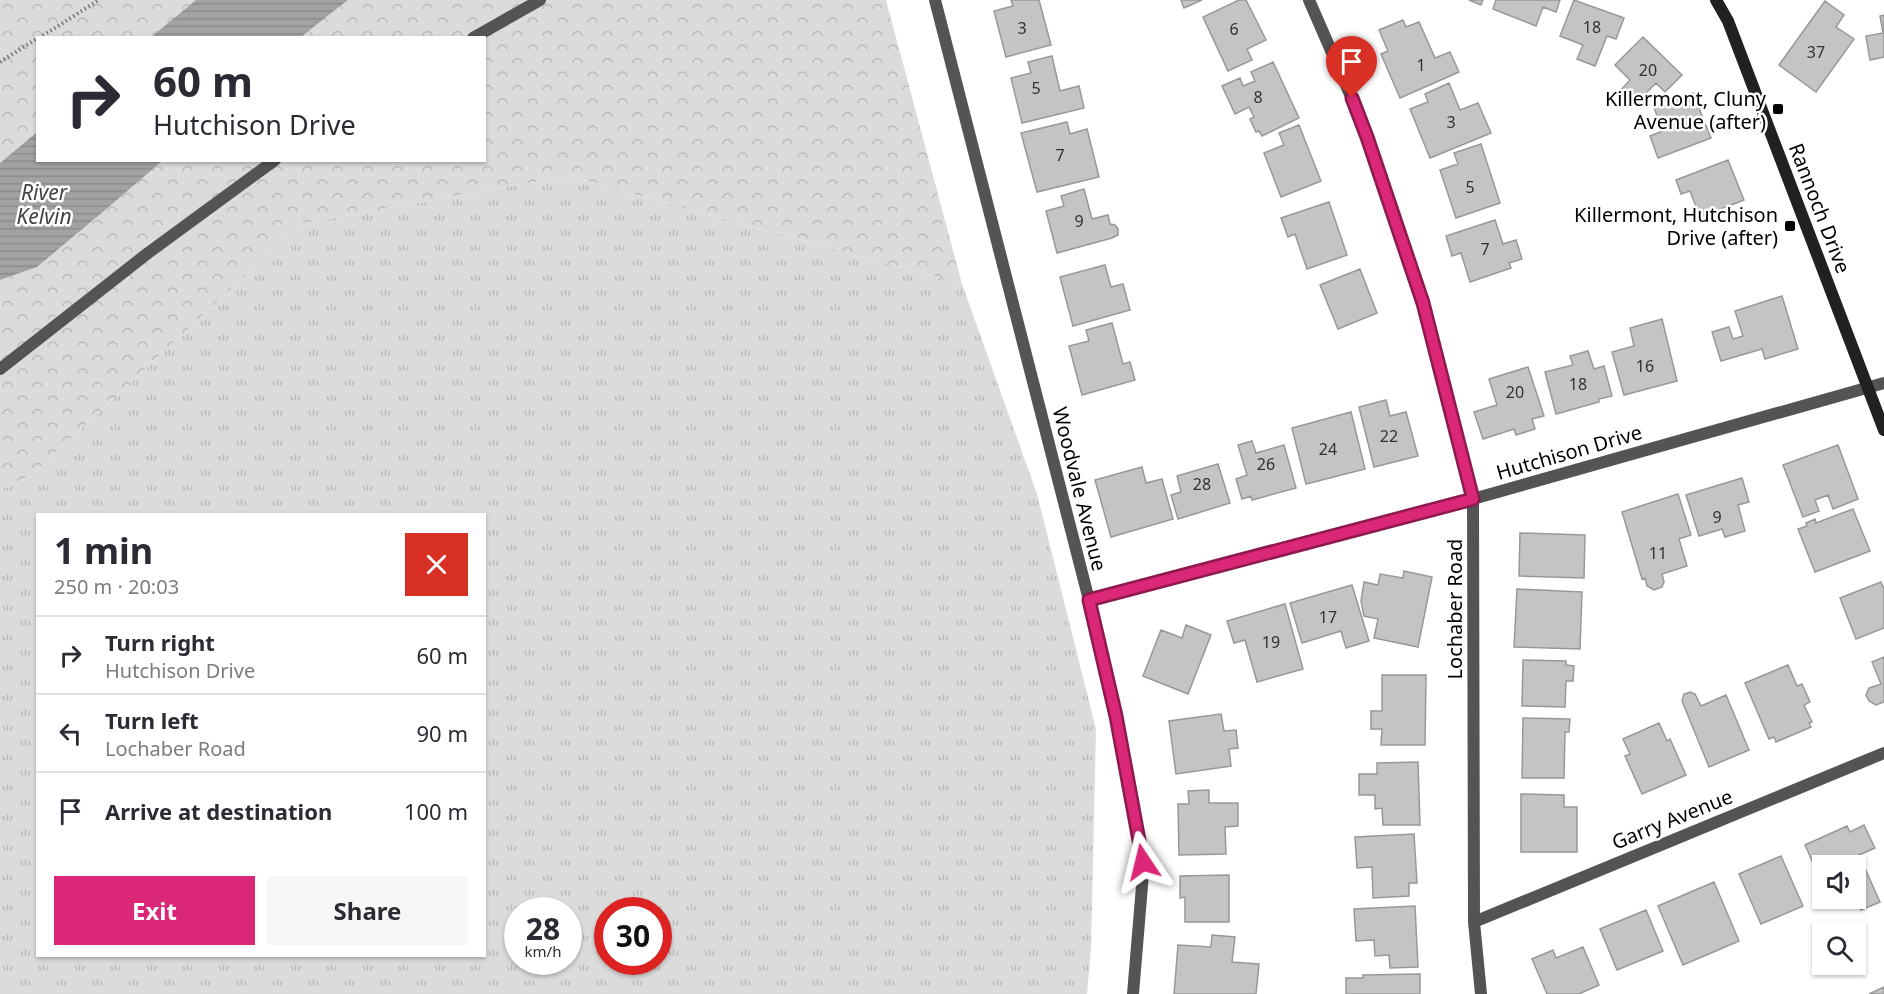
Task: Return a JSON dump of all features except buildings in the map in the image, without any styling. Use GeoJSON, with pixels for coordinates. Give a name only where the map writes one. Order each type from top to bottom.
{"type":"FeatureCollection","features":[{"type":"Feature","properties":{"kind":"street"},"geometry":{"type":"LineString","coordinates":[[477,36],[540,0]]}},
{"type":"Feature","properties":{"kind":"street","name":"Woodvale Avenue"},"geometry":{"type":"LineString","coordinates":[[935,0],[1089,600],[1116,716],[1143,862],[1133,994]]}},
{"type":"Feature","properties":{"kind":"street","name":"Lochaber Road"},"geometry":{"type":"LineString","coordinates":[[1309,0],[1360,117],[1423,303],[1473,499],[1474,922],[1481,994]]}},
{"type":"Feature","properties":{"kind":"street","name":"Rannoch Drive"},"geometry":{"type":"LineString","coordinates":[[1716,0],[1728,21],[1884,430]]}},
{"type":"Feature","properties":{"kind":"street"},"geometry":{"type":"LineString","coordinates":[[0,369],[148,253],[272,162]]}},
{"type":"Feature","properties":{"kind":"street","name":"Hutchison Drive"},"geometry":{"type":"LineString","coordinates":[[1089,600],[1473,499],[1884,383]]}},
{"type":"Feature","properties":{"kind":"street","name":"Garry Avenue"},"geometry":{"type":"LineString","coordinates":[[1474,922],[1884,753]]}},
{"type":"Feature","properties":{"kind":"path"},"geometry":{"type":"LineString","coordinates":[[41,36],[99,0]]}},
{"type":"Feature","properties":{"kind":"path"},"geometry":{"type":"LineString","coordinates":[[0,62],[36,39]]}},
{"type":"Feature","properties":{"kind":"green space"},"geometry":{"type":"Polygon","coordinates":[[[0,0],[196,0],[152,36],[36,36],[36,133],[0,163],[0,0]]]}},
{"type":"Feature","properties":{"kind":"green space"},"geometry":{"type":"Polygon","coordinates":[[[348,0],[886,0],[962,284],[568,176],[300,224],[31,476],[0,490],[0,280],[37,267],[161,162],[486,162],[486,36],[302,36],[348,0]]]}},
{"type":"Feature","properties":{"kind":"green space"},"geometry":{"type":"Polygon","coordinates":[[[568,176],[962,284],[1037,494],[1096,729],[1091,949],[1087,994],[0,994],[0,490],[31,476],[300,224],[568,176]]]}},
{"type":"Feature","properties":{"kind":"water"},"geometry":{"type":"Polygon","coordinates":[[[196,0],[348,0],[302,36],[152,36],[196,0]]]}},
{"type":"Feature","properties":{"kind":"water","name":"River Kelvin"},"geometry":{"type":"Polygon","coordinates":[[[36,133],[36,162],[161,162],[37,267],[0,280],[0,163],[36,133]]]}},
{"type":"Feature","properties":{"kind":"place","name":"Killermont, Cluny Avenue (after)"},"geometry":{"type":"Point","coordinates":[1778,109]}},
{"type":"Feature","properties":{"kind":"place","name":"Killermont, Hutchison Drive (after)"},"geometry":{"type":"Point","coordinates":[1790,226]}},
{"type":"Feature","properties":{"kind":"route"},"geometry":{"type":"LineString","coordinates":[[1143,862],[1116,716],[1089,600],[1473,499],[1423,303],[1352,98]]}}]}
